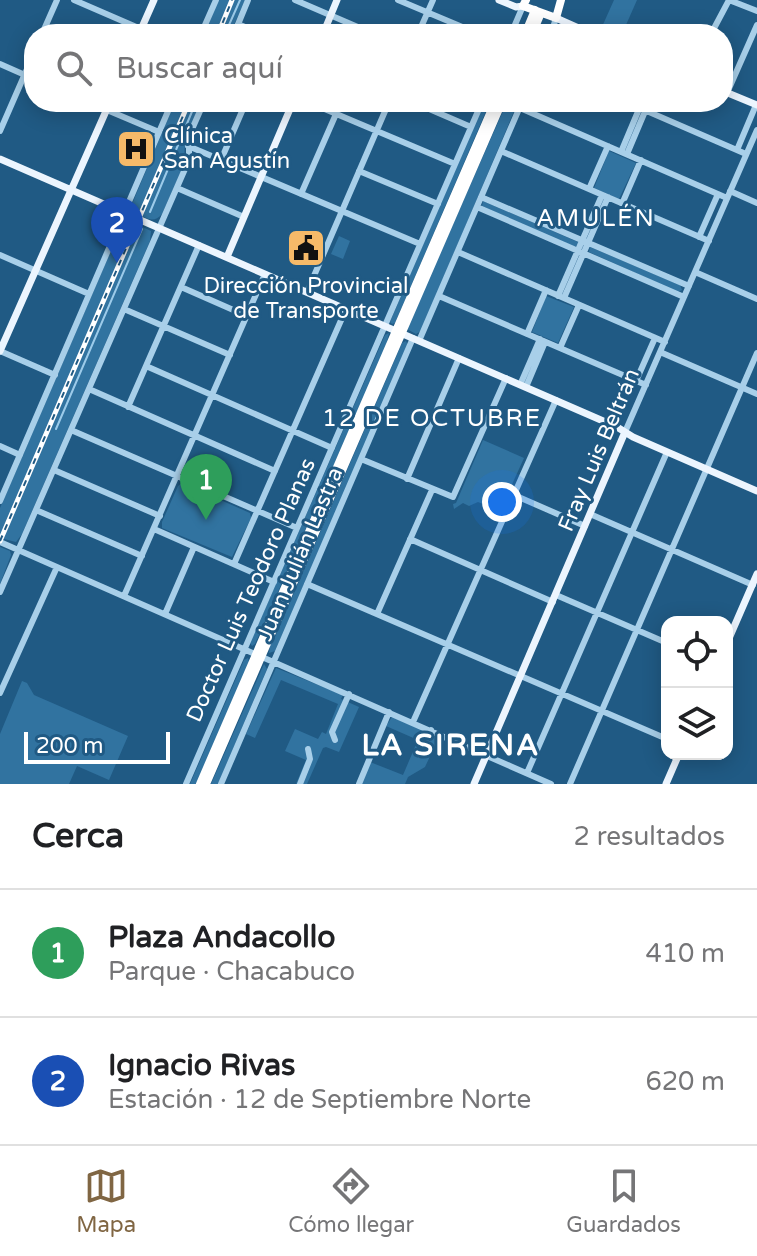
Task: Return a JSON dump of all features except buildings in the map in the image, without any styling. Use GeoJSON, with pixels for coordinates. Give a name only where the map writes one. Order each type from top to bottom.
{"type":"FeatureCollection","features":[{"type":"Feature","properties":{"kind":"highway"},"geometry":{"type":"LineString","coordinates":[[523,2],[538,12],[556,18],[561,0]]}},
{"type":"Feature","properties":{"kind":"highway"},"geometry":{"type":"LineString","coordinates":[[531,24],[538,12]]}},
{"type":"Feature","properties":{"kind":"highway"},"geometry":{"type":"LineString","coordinates":[[535,24],[538,12]]}},
{"type":"Feature","properties":{"kind":"highway"},"geometry":{"type":"LineString","coordinates":[[399,332],[491,112]]}},
{"type":"Feature","properties":{"kind":"highway"},"geometry":{"type":"LineString","coordinates":[[206,784],[399,332],[498,112]]}},
{"type":"Feature","properties":{"kind":"highway"},"geometry":{"type":"LineString","coordinates":[[200,784],[259,655]]}},
{"type":"Feature","properties":{"kind":"main road"},"geometry":{"type":"LineString","coordinates":[[144,24],[154,0]]}},
{"type":"Feature","properties":{"kind":"main road"},"geometry":{"type":"LineString","coordinates":[[327,24],[337,0]]}},
{"type":"Feature","properties":{"kind":"main road"},"geometry":{"type":"LineString","coordinates":[[499,0],[516,7],[523,2]]}},
{"type":"Feature","properties":{"kind":"main road"},"geometry":{"type":"LineString","coordinates":[[556,18],[570,24]]}},
{"type":"Feature","properties":{"kind":"main road"},"geometry":{"type":"LineString","coordinates":[[733,95],[756,105]]}},
{"type":"Feature","properties":{"kind":"main road"},"geometry":{"type":"LineString","coordinates":[[0,351],[105,112]]}},
{"type":"Feature","properties":{"kind":"main road"},"geometry":{"type":"LineString","coordinates":[[227,257],[289,112]]}},
{"type":"Feature","properties":{"kind":"main road"},"geometry":{"type":"LineString","coordinates":[[0,159],[506,378],[757,491]]}},
{"type":"Feature","properties":{"kind":"main road","name":"Fray Luis Beltrán"},"geometry":{"type":"LineString","coordinates":[[474,784],[625,432]]}},
{"type":"Feature","properties":{"kind":"main road"},"geometry":{"type":"LineString","coordinates":[[733,630],[757,574]]}},
{"type":"Feature","properties":{"kind":"main road"},"geometry":{"type":"LineString","coordinates":[[666,784],[676,760]]}},
{"type":"Feature","properties":{"kind":"street"},"geometry":{"type":"LineString","coordinates":[[46,24],[57,0]]}},
{"type":"Feature","properties":{"kind":"street"},"geometry":{"type":"LineString","coordinates":[[74,0],[124,24]]}},
{"type":"Feature","properties":{"kind":"street"},"geometry":{"type":"LineString","coordinates":[[205,24],[216,0]]}},
{"type":"Feature","properties":{"kind":"street"},"geometry":{"type":"LineString","coordinates":[[238,24],[248,0]]}},
{"type":"Feature","properties":{"kind":"street"},"geometry":{"type":"LineString","coordinates":[[295,0],[351,24]]}},
{"type":"Feature","properties":{"kind":"street"},"geometry":{"type":"LineString","coordinates":[[398,0],[456,24]]}},
{"type":"Feature","properties":{"kind":"street"},"geometry":{"type":"LineString","coordinates":[[423,24],[433,0]]}},
{"type":"Feature","properties":{"kind":"street"},"geometry":{"type":"LineString","coordinates":[[716,24],[729,0],[757,11]]}},
{"type":"Feature","properties":{"kind":"street"},"geometry":{"type":"LineString","coordinates":[[515,24],[523,2]]}},
{"type":"Feature","properties":{"kind":"street"},"geometry":{"type":"LineString","coordinates":[[554,24],[556,18]]}},
{"type":"Feature","properties":{"kind":"street"},"geometry":{"type":"LineString","coordinates":[[733,75],[757,25]]}},
{"type":"Feature","properties":{"kind":"street"},"geometry":{"type":"LineString","coordinates":[[0,64],[24,74]]}},
{"type":"Feature","properties":{"kind":"street"},"geometry":{"type":"LineString","coordinates":[[0,131],[24,76]]}},
{"type":"Feature","properties":{"kind":"street"},"geometry":{"type":"LineString","coordinates":[[737,150],[756,105]]}},
{"type":"Feature","properties":{"kind":"street"},"geometry":{"type":"LineString","coordinates":[[120,112],[159,132]]}},
{"type":"Feature","properties":{"kind":"street"},"geometry":{"type":"LineString","coordinates":[[0,501],[168,112]]}},
{"type":"Feature","properties":{"kind":"street"},"geometry":{"type":"LineString","coordinates":[[0,592],[188,162],[189,136],[200,112]]}},
{"type":"Feature","properties":{"kind":"street"},"geometry":{"type":"LineString","coordinates":[[221,160],[242,112]]}},
{"type":"Feature","properties":{"kind":"street"},"geometry":{"type":"LineString","coordinates":[[331,112],[455,164]]}},
{"type":"Feature","properties":{"kind":"street"},"geometry":{"type":"LineString","coordinates":[[307,292],[385,112]]}},
{"type":"Feature","properties":{"kind":"street"},"geometry":{"type":"LineString","coordinates":[[436,112],[471,127]]}},
{"type":"Feature","properties":{"kind":"street","name":"Doctor Luis Teodoro Planas"},"geometry":{"type":"LineString","coordinates":[[186,784],[478,112]]}},
{"type":"Feature","properties":{"kind":"street","name":"Juan Julián Lastra"},"geometry":{"type":"LineString","coordinates":[[224,783],[361,459],[439,296],[518,112]]}},
{"type":"Feature","properties":{"kind":"street"},"geometry":{"type":"LineString","coordinates":[[536,112],[718,194],[729,194],[757,203]]}},
{"type":"Feature","properties":{"kind":"street"},"geometry":{"type":"LineString","coordinates":[[624,153],[641,112]]}},
{"type":"Feature","properties":{"kind":"street"},"geometry":{"type":"LineString","coordinates":[[654,112],[746,154]]}},
{"type":"Feature","properties":{"kind":"street"},"geometry":{"type":"LineString","coordinates":[[301,194],[336,114]]}},
{"type":"Feature","properties":{"kind":"street","name":"Fray Luis Beltrán"},"geometry":{"type":"LineString","coordinates":[[625,432],[757,130]]}},
{"type":"Feature","properties":{"kind":"street"},"geometry":{"type":"LineString","coordinates":[[188,146],[420,244]]}},
{"type":"Feature","properties":{"kind":"street"},"geometry":{"type":"LineString","coordinates":[[589,189],[608,146]]}},
{"type":"Feature","properties":{"kind":"street"},"geometry":{"type":"LineString","coordinates":[[501,151],[709,241]]}},
{"type":"Feature","properties":{"kind":"street"},"geometry":{"type":"LineString","coordinates":[[622,204],[641,160]]}},
{"type":"Feature","properties":{"kind":"street"},"geometry":{"type":"LineString","coordinates":[[359,171],[438,204]]}},
{"type":"Feature","properties":{"kind":"street"},"geometry":{"type":"LineString","coordinates":[[177,188],[244,217]]}},
{"type":"Feature","properties":{"kind":"street"},"geometry":{"type":"LineString","coordinates":[[699,237],[718,194]]}},
{"type":"Feature","properties":{"kind":"street"},"geometry":{"type":"LineString","coordinates":[[561,297],[605,196]]}},
{"type":"Feature","properties":{"kind":"street"},"geometry":{"type":"LineString","coordinates":[[481,197],[689,286]]}},
{"type":"Feature","properties":{"kind":"street"},"geometry":{"type":"LineString","coordinates":[[477,207],[684,297]]}},
{"type":"Feature","properties":{"kind":"street"},"geometry":{"type":"LineString","coordinates":[[128,407],[199,245]]}},
{"type":"Feature","properties":{"kind":"street"},"geometry":{"type":"LineString","coordinates":[[458,252],[665,342]]}},
{"type":"Feature","properties":{"kind":"street"},"geometry":{"type":"LineString","coordinates":[[0,255],[89,294]]}},
{"type":"Feature","properties":{"kind":"street"},"geometry":{"type":"LineString","coordinates":[[695,272],[757,299]]}},
{"type":"Feature","properties":{"kind":"street"},"geometry":{"type":"LineString","coordinates":[[124,596],[265,274]]}},
{"type":"Feature","properties":{"kind":"street"},"geometry":{"type":"LineString","coordinates":[[181,287],[247,316]]}},
{"type":"Feature","properties":{"kind":"street"},"geometry":{"type":"LineString","coordinates":[[527,334],[546,290]]}},
{"type":"Feature","properties":{"kind":"street"},"geometry":{"type":"LineString","coordinates":[[439,296],[646,385]]}},
{"type":"Feature","properties":{"kind":"street"},"geometry":{"type":"LineString","coordinates":[[560,348],[579,305]]}},
{"type":"Feature","properties":{"kind":"street"},"geometry":{"type":"LineString","coordinates":[[124,309],[230,355]]}},
{"type":"Feature","properties":{"kind":"street"},"geometry":{"type":"LineString","coordinates":[[234,564],[346,309]]}},
{"type":"Feature","properties":{"kind":"street","name":"Fray Luis Beltrán"},"geometry":{"type":"LineString","coordinates":[[636,381],[655,338]]}},
{"type":"Feature","properties":{"kind":"street"},"geometry":{"type":"LineString","coordinates":[[523,386],[542,341]]}},
{"type":"Feature","properties":{"kind":"street"},"geometry":{"type":"LineString","coordinates":[[0,351],[55,375]]}},
{"type":"Feature","properties":{"kind":"street"},"geometry":{"type":"LineString","coordinates":[[660,352],[757,394]]}},
{"type":"Feature","properties":{"kind":"street"},"geometry":{"type":"LineString","coordinates":[[570,784],[757,353]]}},
{"type":"Feature","properties":{"kind":"street"},"geometry":{"type":"LineString","coordinates":[[407,479],[459,358]]}},
{"type":"Feature","properties":{"kind":"street"},"geometry":{"type":"LineString","coordinates":[[146,366],[332,448]]}},
{"type":"Feature","properties":{"kind":"street"},"geometry":{"type":"LineString","coordinates":[[361,459],[453,497],[506,378]]}},
{"type":"Feature","properties":{"kind":"street"},"geometry":{"type":"LineString","coordinates":[[89,389],[275,471]]}},
{"type":"Feature","properties":{"kind":"street"},"geometry":{"type":"LineString","coordinates":[[413,722],[556,400]]}},
{"type":"Feature","properties":{"kind":"street"},"geometry":{"type":"LineString","coordinates":[[71,430],[297,528]]}},
{"type":"Feature","properties":{"kind":"street"},"geometry":{"type":"LineString","coordinates":[[0,446],[20,455]]}},
{"type":"Feature","properties":{"kind":"street"},"geometry":{"type":"LineString","coordinates":[[527,773],[667,452]]}},
{"type":"Feature","properties":{"kind":"street"},"geometry":{"type":"LineString","coordinates":[[54,470],[160,516]]}},
{"type":"Feature","properties":{"kind":"street"},"geometry":{"type":"LineString","coordinates":[[377,614],[432,490]]}},
{"type":"Feature","properties":{"kind":"street"},"geometry":{"type":"LineString","coordinates":[[514,495],[585,526]]}},
{"type":"Feature","properties":{"kind":"street"},"geometry":{"type":"LineString","coordinates":[[36,510],[142,556]]}},
{"type":"Feature","properties":{"kind":"street"},"geometry":{"type":"LineString","coordinates":[[590,514],[753,585]]}},
{"type":"Feature","properties":{"kind":"street"},"geometry":{"type":"LineString","coordinates":[[154,529],[274,582]]}},
{"type":"Feature","properties":{"kind":"street"},"geometry":{"type":"LineString","coordinates":[[410,539],[480,570],[597,612],[661,640]]}},
{"type":"Feature","properties":{"kind":"street"},"geometry":{"type":"LineString","coordinates":[[0,542],[551,784]]}},
{"type":"Feature","properties":{"kind":"street"},"geometry":{"type":"LineString","coordinates":[[165,614],[194,547]]}},
{"type":"Feature","properties":{"kind":"street"},"geometry":{"type":"LineString","coordinates":[[0,693],[57,567]]}},
{"type":"Feature","properties":{"kind":"street"},"geometry":{"type":"LineString","coordinates":[[307,584],[661,736]]}},
{"type":"Feature","properties":{"kind":"street"},"geometry":{"type":"LineString","coordinates":[[335,740],[332,732],[349,694]]}},
{"type":"Feature","properties":{"kind":"street"},"geometry":{"type":"LineString","coordinates":[[359,784],[389,712]]}},
{"type":"Feature","properties":{"kind":"street"},"geometry":{"type":"LineString","coordinates":[[420,755],[431,730]]}},
{"type":"Feature","properties":{"kind":"street"},"geometry":{"type":"LineString","coordinates":[[300,784],[310,759],[308,749]]}},
{"type":"Feature","properties":{"kind":"shaded area"},"geometry":{"type":"Polygon","coordinates":[[[218,0],[245,0],[234,24],[208,24],[218,0]]]}},
{"type":"Feature","properties":{"kind":"shaded area"},"geometry":{"type":"Polygon","coordinates":[[[614,0],[637,0],[626,24],[603,24],[614,0]]]}},
{"type":"Feature","properties":{"kind":"shaded area"},"geometry":{"type":"Polygon","coordinates":[[[171,112],[197,112],[185,140],[184,165],[162,214],[148,219],[134,211],[132,204],[171,112]]]}},
{"type":"Feature","properties":{"kind":"shaded area"},"geometry":{"type":"Polygon","coordinates":[[[480,112],[486,112],[395,323],[390,322],[480,112]]]}},
{"type":"Feature","properties":{"kind":"shaded area"},"geometry":{"type":"Polygon","coordinates":[[[503,112],[514,112],[421,331],[416,334],[407,329],[503,112]]]}},
{"type":"Feature","properties":{"kind":"shaded area"},"geometry":{"type":"Polygon","coordinates":[[[609,151],[636,163],[619,199],[594,188],[609,151]]]}},
{"type":"Feature","properties":{"kind":"shaded area"},"geometry":{"type":"Polygon","coordinates":[[[483,201],[578,242],[578,245],[574,247],[482,206],[483,201]]]}},
{"type":"Feature","properties":{"kind":"shaded area"},"geometry":{"type":"Polygon","coordinates":[[[128,220],[151,231],[150,241],[22,534],[16,542],[0,538],[0,508],[123,223],[128,220]]]}},
{"type":"Feature","properties":{"kind":"shaded area"},"geometry":{"type":"Polygon","coordinates":[[[339,236],[350,241],[343,259],[331,254],[339,236]]]}},
{"type":"Feature","properties":{"kind":"shaded area"},"geometry":{"type":"Polygon","coordinates":[[[590,247],[680,285],[682,290],[678,292],[589,252],[590,247]]]}},
{"type":"Feature","properties":{"kind":"shaded area"},"geometry":{"type":"Polygon","coordinates":[[[546,296],[574,307],[558,343],[532,332],[546,296]]]}},
{"type":"Feature","properties":{"kind":"shaded area"},"geometry":{"type":"Polygon","coordinates":[[[389,333],[386,346],[252,646],[250,643],[385,335],[389,333]]]}},
{"type":"Feature","properties":{"kind":"shaded area"},"geometry":{"type":"Polygon","coordinates":[[[406,341],[408,346],[275,651],[269,653],[271,640],[275,637],[402,343],[406,341]]]}},
{"type":"Feature","properties":{"kind":"shaded area"},"geometry":{"type":"Polygon","coordinates":[[[483,440],[524,458],[504,502],[494,498],[490,507],[478,502],[469,506],[463,503],[454,509],[453,504],[483,440]]]}},
{"type":"Feature","properties":{"kind":"shaded area"},"geometry":{"type":"Polygon","coordinates":[[[182,483],[250,513],[251,518],[232,557],[162,528],[178,486],[182,483]]]}},
{"type":"Feature","properties":{"kind":"shaded area"},"geometry":{"type":"Polygon","coordinates":[[[0,547],[10,551],[11,555],[0,584],[0,547]]]}},
{"type":"Feature","properties":{"kind":"shaded area"},"geometry":{"type":"Polygon","coordinates":[[[248,658],[249,662],[196,784],[190,784],[244,660],[248,658]]]}},
{"type":"Feature","properties":{"kind":"shaded area"},"geometry":{"type":"Polygon","coordinates":[[[264,664],[267,669],[218,784],[211,784],[264,664]]]}},
{"type":"Feature","properties":{"kind":"shaded area"},"geometry":{"type":"Polygon","coordinates":[[[276,668],[343,695],[341,699],[359,707],[339,752],[323,748],[307,784],[296,784],[306,760],[285,751],[295,729],[318,739],[322,732],[326,734],[338,704],[281,680],[255,738],[246,734],[276,668]]]}},
{"type":"Feature","properties":{"kind":"shaded area"},"geometry":{"type":"Polygon","coordinates":[[[22,681],[27,683],[34,695],[128,736],[109,780],[77,766],[69,784],[0,784],[0,734],[22,681]]]}},
{"type":"Feature","properties":{"kind":"shaded area"},"geometry":{"type":"Polygon","coordinates":[[[392,717],[439,737],[425,767],[408,777],[405,784],[361,784],[370,762],[403,775],[418,740],[386,726],[392,717]]]}},
{"type":"Feature","properties":{"kind":"waterway"},"geometry":{"type":"LineString","coordinates":[[229,24],[240,0]]}},
{"type":"Feature","properties":{"kind":"waterway"},"geometry":{"type":"LineString","coordinates":[[150,212],[192,112]]}},
{"type":"Feature","properties":{"kind":"waterway"},"geometry":{"type":"LineString","coordinates":[[56,429],[142,229]]}},
{"type":"Feature","properties":{"kind":"railway"},"geometry":{"type":"LineString","coordinates":[[222,24],[232,0]]}},
{"type":"Feature","properties":{"kind":"railway"},"geometry":{"type":"LineString","coordinates":[[0,541],[185,112]]}},
{"type":"Feature","properties":{"kind":"place","name":"Clínica San Agustín"},"geometry":{"type":"Point","coordinates":[136,149]}},
{"type":"Feature","properties":{"kind":"place","name":"Dirección Provincial de Transporte"},"geometry":{"type":"Point","coordinates":[306,248]}},
{"type":"Feature","properties":{"kind":"place","name":"Ignacio Rivas"},"geometry":{"type":"Point","coordinates":[117,263]}},
{"type":"Feature","properties":{"kind":"place","name":"Plaza Andacollo"},"geometry":{"type":"Point","coordinates":[206,520]}},
{"type":"Feature","properties":{"kind":"district","name":"AMULÉN"},"geometry":{"type":"Point","coordinates":[596,218]}},
{"type":"Feature","properties":{"kind":"district","name":"12 DE OCTUBRE"},"geometry":{"type":"Point","coordinates":[432,418]}},
{"type":"Feature","properties":{"kind":"district","name":"LA SIRENA"},"geometry":{"type":"Point","coordinates":[451,745]}}]}
